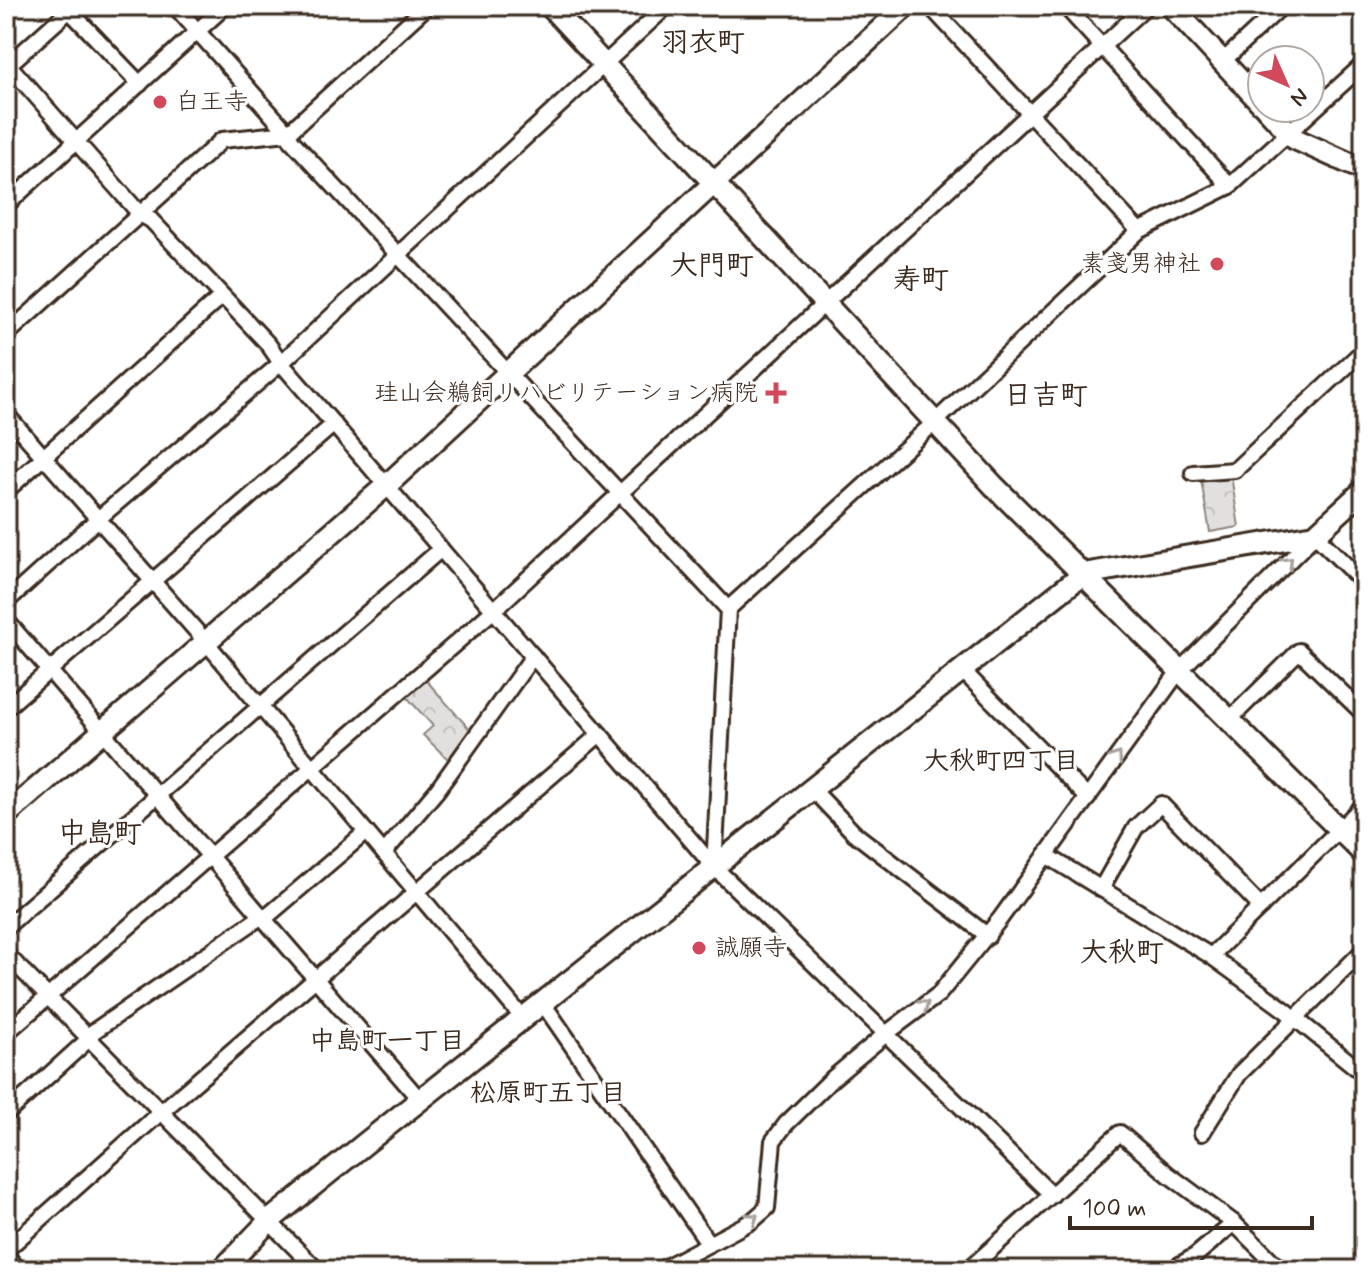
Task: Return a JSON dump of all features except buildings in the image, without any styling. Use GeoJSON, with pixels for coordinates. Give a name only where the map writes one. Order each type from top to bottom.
{"type":"FeatureCollection","features":[{"type":"Feature","properties":{"kind":"street"},"geometry":{"type":"LineString","coordinates":[[175,6],[292,141],[728,609]]}},
{"type":"Feature","properties":{"kind":"street"},"geometry":{"type":"LineString","coordinates":[[6,205],[225,6]]}},
{"type":"Feature","properties":{"kind":"street"},"geometry":{"type":"LineString","coordinates":[[6,335],[222,140],[288,133],[427,6]]}},
{"type":"Feature","properties":{"kind":"street"},"geometry":{"type":"LineString","coordinates":[[550,6],[994,486],[1364,854]]}},
{"type":"Feature","properties":{"kind":"street"},"geometry":{"type":"LineString","coordinates":[[6,602],[281,363],[667,6]]}},
{"type":"Feature","properties":{"kind":"street"},"geometry":{"type":"LineString","coordinates":[[6,815],[387,485],[906,6]]}},
{"type":"Feature","properties":{"kind":"street"},"geometry":{"type":"LineString","coordinates":[[930,6],[1139,231]]}},
{"type":"Feature","properties":{"kind":"street"},"geometry":{"type":"LineString","coordinates":[[1065,6],[1230,186]]}},
{"type":"Feature","properties":{"kind":"street"},"geometry":{"type":"LineString","coordinates":[[6,1033],[494,610],[1146,6]]}},
{"type":"Feature","properties":{"kind":"street"},"geometry":{"type":"LineString","coordinates":[[1171,6],[1246,87]]}},
{"type":"Feature","properties":{"kind":"street"},"geometry":{"type":"LineString","coordinates":[[1222,62],[1282,6]]}},
{"type":"Feature","properties":{"kind":"street"},"geometry":{"type":"LineString","coordinates":[[140,84],[72,8],[7,65],[140,214],[151,220],[268,344],[281,363],[714,867],[1052,1195]]}},
{"type":"Feature","properties":{"kind":"street"},"geometry":{"type":"LineString","coordinates":[[714,867],[728,609],[935,422],[1139,231],[1230,186],[1364,64]]}},
{"type":"Feature","properties":{"kind":"street"},"geometry":{"type":"LineString","coordinates":[[1281,124],[1295,139],[1364,170]]}},
{"type":"Feature","properties":{"kind":"street"},"geometry":{"type":"LineString","coordinates":[[6,491],[222,296]]}},
{"type":"Feature","properties":{"kind":"street"},"geometry":{"type":"LineString","coordinates":[[1193,473],[1235,470],[1364,350]]}},
{"type":"Feature","properties":{"kind":"street"},"geometry":{"type":"LineString","coordinates":[[6,414],[206,642],[522,1017]]}},
{"type":"Feature","properties":{"kind":"street"},"geometry":{"type":"LineString","coordinates":[[6,708],[151,579],[334,424]]}},
{"type":"Feature","properties":{"kind":"street"},"geometry":{"type":"LineString","coordinates":[[660,1270],[752,1221],[767,1208],[773,1141],[786,1124],[833,1078],[939,994],[988,936],[1179,671],[1364,490]]}},
{"type":"Feature","properties":{"kind":"street"},"geometry":{"type":"LineString","coordinates":[[222,1270],[269,1221],[1083,574],[1315,535]]}},
{"type":"Feature","properties":{"kind":"street"},"geometry":{"type":"LineString","coordinates":[[1315,535],[1364,583]]}},
{"type":"Feature","properties":{"kind":"street"},"geometry":{"type":"LineString","coordinates":[[6,927],[441,549]]}},
{"type":"Feature","properties":{"kind":"street"},"geometry":{"type":"LineString","coordinates":[[6,620],[420,1100]]}},
{"type":"Feature","properties":{"kind":"street"},"geometry":{"type":"LineString","coordinates":[[1229,720],[1299,651],[1364,714]]}},
{"type":"Feature","properties":{"kind":"street"},"geometry":{"type":"LineString","coordinates":[[384,853],[438,789],[533,656]]}},
{"type":"Feature","properties":{"kind":"street"},"geometry":{"type":"LineString","coordinates":[[962,670],[1088,798]]}},
{"type":"Feature","properties":{"kind":"street"},"geometry":{"type":"LineString","coordinates":[[19,1270],[6,1253],[161,1112],[600,734]]}},
{"type":"Feature","properties":{"kind":"street"},"geometry":{"type":"LineString","coordinates":[[812,789],[854,833],[988,936]]}},
{"type":"Feature","properties":{"kind":"street"},"geometry":{"type":"LineString","coordinates":[[1101,889],[1136,827],[1161,804],[1261,907]]}},
{"type":"Feature","properties":{"kind":"street"},"geometry":{"type":"LineString","coordinates":[[1211,956],[1364,805]]}},
{"type":"Feature","properties":{"kind":"street"},"geometry":{"type":"LineString","coordinates":[[6,1114],[88,1037],[263,918],[366,832]]}},
{"type":"Feature","properties":{"kind":"street"},"geometry":{"type":"LineString","coordinates":[[1046,855],[1211,956],[1364,1074]]}},
{"type":"Feature","properties":{"kind":"street"},"geometry":{"type":"LineString","coordinates":[[1202,1133],[1239,1074],[1364,950]]}},
{"type":"Feature","properties":{"kind":"street"},"geometry":{"type":"LineString","coordinates":[[6,954],[317,1270]]}},
{"type":"Feature","properties":{"kind":"street"},"geometry":{"type":"LineString","coordinates":[[542,1002],[709,1244]]}},
{"type":"Feature","properties":{"kind":"street"},"geometry":{"type":"LineString","coordinates":[[968,1270],[1120,1133],[1169,1175],[1234,1223],[1281,1270]]}},
{"type":"Feature","properties":{"kind":"street"},"geometry":{"type":"LineString","coordinates":[[1171,1270],[1195,1256],[1234,1223]]}},
{"type":"Feature","properties":{"kind":"green space"},"geometry":{"type":"Polygon","coordinates":[[[1231,475],[1239,527],[1210,532],[1201,480],[1231,475]]]}},
{"type":"Feature","properties":{"kind":"green space"},"geometry":{"type":"Polygon","coordinates":[[[425,679],[474,734],[453,764],[423,735],[433,726],[406,696],[425,679]]]}},
{"type":"Feature","properties":{"kind":"place","name":"白王寺"},"geometry":{"type":"Point","coordinates":[160,102]}},
{"type":"Feature","properties":{"kind":"place","name":"素戔男神社"},"geometry":{"type":"Point","coordinates":[1217,264]}},
{"type":"Feature","properties":{"kind":"place","name":"珪山会鵜飼リハビリテーション病院"},"geometry":{"type":"Point","coordinates":[776,393]}},
{"type":"Feature","properties":{"kind":"place","name":"誠願寺"},"geometry":{"type":"Point","coordinates":[699,948]}},
{"type":"Feature","properties":{"kind":"district","name":"羽衣町"},"geometry":{"type":"Point","coordinates":[703,43]}},
{"type":"Feature","properties":{"kind":"district","name":"大門町"},"geometry":{"type":"Point","coordinates":[712,266]}},
{"type":"Feature","properties":{"kind":"district","name":"寿町"},"geometry":{"type":"Point","coordinates":[921,280]}},
{"type":"Feature","properties":{"kind":"district","name":"日吉町"},"geometry":{"type":"Point","coordinates":[1046,396]}},
{"type":"Feature","properties":{"kind":"district","name":"大秋町四丁目"},"geometry":{"type":"Point","coordinates":[1001,762]}},
{"type":"Feature","properties":{"kind":"district","name":"中島町"},"geometry":{"type":"Point","coordinates":[100,834]}},
{"type":"Feature","properties":{"kind":"district","name":"大秋町"},"geometry":{"type":"Point","coordinates":[1122,953]}},
{"type":"Feature","properties":{"kind":"district","name":"中島町一丁目"},"geometry":{"type":"Point","coordinates":[387,1042]}},
{"type":"Feature","properties":{"kind":"district","name":"松原町五丁目"},"geometry":{"type":"Point","coordinates":[548,1094]}}]}
